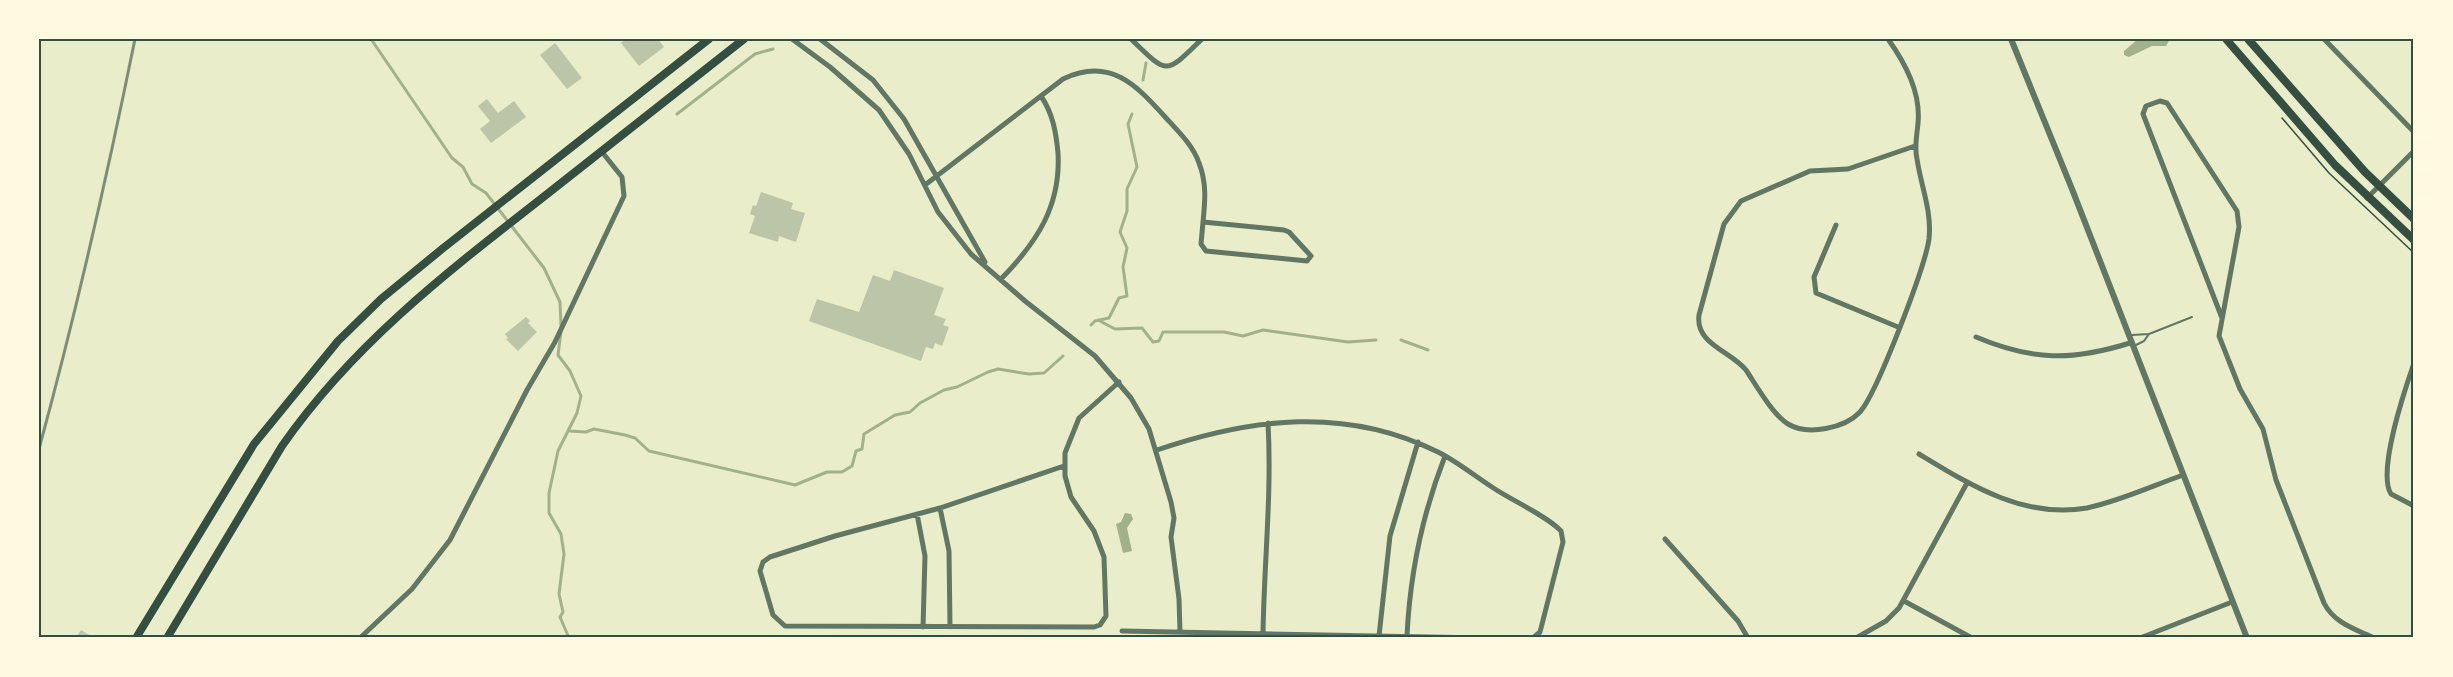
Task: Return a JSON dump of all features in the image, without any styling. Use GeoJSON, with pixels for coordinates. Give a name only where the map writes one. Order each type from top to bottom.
{"type":"FeatureCollection","features":[{"type":"Feature","properties":{"kind":"main road"},"geometry":{"type":"LineString","coordinates":[[136,638],[230,480],[288,399],[338,341],[381,299],[709,39]]}},
{"type":"Feature","properties":{"kind":"main road"},"geometry":{"type":"LineString","coordinates":[[168,638],[264,475],[303,416],[331,381],[386,324],[744,39]]}},
{"type":"Feature","properties":{"kind":"main road"},"geometry":{"type":"LineString","coordinates":[[2226,39],[2329,158],[2367,198],[2414,240]]}},
{"type":"Feature","properties":{"kind":"main road"},"geometry":{"type":"LineString","coordinates":[[2248,39],[2379,187],[2414,219]]}},
{"type":"Feature","properties":{"kind":"street"},"geometry":{"type":"LineString","coordinates":[[792,39],[830,67],[879,110],[909,153],[953,232],[971,254],[988,266],[1024,301],[1095,356],[1119,382],[1146,423],[1157,450],[1173,512],[1171,537],[1179,599],[1180,632]]}},
{"type":"Feature","properties":{"kind":"street"},"geometry":{"type":"LineString","coordinates":[[820,39],[848,59],[882,89],[913,131],[965,230],[988,266]]}},
{"type":"Feature","properties":{"kind":"street"},"geometry":{"type":"LineString","coordinates":[[1131,39],[1163,67],[1174,65],[1202,39]]}},
{"type":"Feature","properties":{"kind":"street"},"geometry":{"type":"LineString","coordinates":[[1888,39],[1900,56],[1913,88],[1918,122],[1915,146],[1928,205],[1929,238],[1917,281],[1861,410],[1837,426],[1810,428],[1785,422],[1741,364],[1702,335],[1698,320],[1724,224],[1741,201],[1810,171],[1848,169],[1915,146]]}},
{"type":"Feature","properties":{"kind":"street"},"geometry":{"type":"LineString","coordinates":[[2011,39],[2247,638]]}},
{"type":"Feature","properties":{"kind":"street"},"geometry":{"type":"LineString","coordinates":[[2324,39],[2414,132]]}},
{"type":"Feature","properties":{"kind":"street"},"geometry":{"type":"LineString","coordinates":[[925,185],[1063,79],[1092,71],[1115,74],[1135,86],[1193,151],[1203,177],[1205,196],[1201,244],[1206,251],[1307,261],[1311,256],[1289,232],[1284,230],[1203,222]]}},
{"type":"Feature","properties":{"kind":"street"},"geometry":{"type":"LineString","coordinates":[[1001,279],[1041,232],[1056,192],[1058,164],[1056,132],[1053,119],[1041,96]]}},
{"type":"Feature","properties":{"kind":"street"},"geometry":{"type":"LineString","coordinates":[[2222,318],[2143,114],[2146,106],[2160,101],[2167,103],[2201,153],[2239,219],[2219,336],[2236,380],[2263,429],[2276,480],[2324,603],[2334,617],[2343,624],[2374,638]]}},
{"type":"Feature","properties":{"kind":"street"},"geometry":{"type":"LineString","coordinates":[[2367,198],[2414,151]]}},
{"type":"Feature","properties":{"kind":"street"},"geometry":{"type":"LineString","coordinates":[[360,638],[412,589],[450,540],[555,342],[624,196],[622,177],[602,152]]}},
{"type":"Feature","properties":{"kind":"street"},"geometry":{"type":"LineString","coordinates":[[1836,225],[1814,277],[1816,293],[1898,327]]}},
{"type":"Feature","properties":{"kind":"street"},"geometry":{"type":"LineString","coordinates":[[1977,337],[2014,351],[2052,357],[2095,353],[2130,342]]}},
{"type":"Feature","properties":{"kind":"street"},"geometry":{"type":"LineString","coordinates":[[2414,363],[2396,423],[2387,480],[2391,494],[2414,506]]}},
{"type":"Feature","properties":{"kind":"street"},"geometry":{"type":"LineString","coordinates":[[1064,466],[940,508],[835,536],[770,557],[763,562],[760,571],[773,615],[785,626],[1094,627],[1103,622],[1106,616],[1104,557],[1094,531],[1071,497],[1064,466],[1068,441],[1079,418],[1119,382]]}},
{"type":"Feature","properties":{"kind":"street"},"geometry":{"type":"LineString","coordinates":[[1157,450],[1234,427],[1268,423],[1340,424],[1382,431],[1418,442],[1445,456],[1561,531],[1563,542],[1540,632],[1533,638]]}},
{"type":"Feature","properties":{"kind":"street"},"geometry":{"type":"LineString","coordinates":[[1263,634],[1264,546],[1270,461],[1268,423]]}},
{"type":"Feature","properties":{"kind":"street"},"geometry":{"type":"LineString","coordinates":[[1379,636],[1390,536],[1418,442]]}},
{"type":"Feature","properties":{"kind":"street"},"geometry":{"type":"LineString","coordinates":[[1919,454],[1967,483],[2024,505],[2052,510],[2073,510],[2104,503],[2183,475]]}},
{"type":"Feature","properties":{"kind":"street"},"geometry":{"type":"LineString","coordinates":[[1407,636],[1409,598],[1418,537],[1445,456]]}},
{"type":"Feature","properties":{"kind":"street"},"geometry":{"type":"LineString","coordinates":[[1856,638],[1886,621],[1904,601],[1967,483]]}},
{"type":"Feature","properties":{"kind":"street"},"geometry":{"type":"LineString","coordinates":[[940,508],[950,551],[950,627]]}},
{"type":"Feature","properties":{"kind":"street"},"geometry":{"type":"LineString","coordinates":[[917,514],[925,556],[923,627]]}},
{"type":"Feature","properties":{"kind":"street"},"geometry":{"type":"LineString","coordinates":[[1665,539],[1738,621],[1748,638]]}},
{"type":"Feature","properties":{"kind":"street"},"geometry":{"type":"LineString","coordinates":[[1904,601],[1972,638]]}},
{"type":"Feature","properties":{"kind":"street"},"geometry":{"type":"LineString","coordinates":[[2140,638],[2232,602]]}},
{"type":"Feature","properties":{"kind":"street"},"geometry":{"type":"LineString","coordinates":[[1122,631],[1482,638]]}},
{"type":"Feature","properties":{"kind":"lane"},"geometry":{"type":"LineString","coordinates":[[2130,342],[2139,333],[2150,334],[2192,317]]}},
{"type":"Feature","properties":{"kind":"lane"},"geometry":{"type":"LineString","coordinates":[[2130,342],[2144,341],[2150,334]]}},
{"type":"Feature","properties":{"kind":"shaded area"},"geometry":{"type":"Polygon","coordinates":[[[2138,39],[2170,39],[2166,46],[2152,46],[2129,57],[2124,55],[2124,51],[2138,39]]]}},
{"type":"Feature","properties":{"kind":"shaded area"},"geometry":{"type":"Polygon","coordinates":[[[1125,513],[1131,514],[1133,519],[1127,528],[1132,551],[1123,553],[1116,524],[1121,522],[1125,513]]]}},
{"type":"Feature","properties":{"kind":"building"},"geometry":{"type":"Polygon","coordinates":[[[626,39],[658,39],[664,47],[639,66],[621,43],[626,39]]]}},
{"type":"Feature","properties":{"kind":"building"},"geometry":{"type":"Polygon","coordinates":[[[555,43],[582,78],[567,89],[540,55],[555,43]]]}},
{"type":"Feature","properties":{"kind":"building"},"geometry":{"type":"Polygon","coordinates":[[[487,99],[498,113],[514,101],[526,117],[491,143],[480,129],[490,121],[478,106],[487,99]]]}},
{"type":"Feature","properties":{"kind":"building"},"geometry":{"type":"Polygon","coordinates":[[[761,192],[793,203],[791,209],[805,213],[796,242],[779,236],[778,242],[749,233],[755,216],[750,214],[761,192]]]}},
{"type":"Feature","properties":{"kind":"building"},"geometry":{"type":"Polygon","coordinates":[[[894,270],[944,288],[934,315],[946,319],[943,325],[949,327],[942,346],[935,343],[933,349],[926,347],[921,361],[809,321],[817,299],[859,312],[873,275],[890,281],[894,270]]]}},
{"type":"Feature","properties":{"kind":"building"},"geometry":{"type":"Polygon","coordinates":[[[526,317],[530,321],[528,323],[537,332],[518,351],[506,339],[508,338],[505,334],[526,317]]]}},
{"type":"Feature","properties":{"kind":"building"},"geometry":{"type":"Polygon","coordinates":[[[81,630],[94,638],[76,638],[81,630]]]}},
{"type":"Feature","properties":{"kind":"waterway"},"geometry":{"type":"LineString","coordinates":[[371,39],[452,158],[463,167],[472,184],[486,193],[544,268],[560,302],[561,326]]}},
{"type":"Feature","properties":{"kind":"waterway"},"geometry":{"type":"LineString","coordinates":[[677,114],[755,54],[773,49]]}},
{"type":"Feature","properties":{"kind":"waterway"},"geometry":{"type":"LineString","coordinates":[[1143,80],[1146,63]]}},
{"type":"Feature","properties":{"kind":"waterway"},"geometry":{"type":"LineString","coordinates":[[1091,325],[1095,321],[1109,318],[1119,298],[1127,296],[1123,267],[1127,248],[1120,232],[1127,211],[1127,189],[1137,167],[1128,124],[1132,114]]}},
{"type":"Feature","properties":{"kind":"waterway"},"geometry":{"type":"LineString","coordinates":[[1098,320],[1115,329],[1142,328],[1153,342],[1159,341],[1163,332],[1224,332],[1243,336],[1263,330],[1348,342],[1376,340]]}},
{"type":"Feature","properties":{"kind":"waterway"},"geometry":{"type":"LineString","coordinates":[[561,332],[558,355],[570,371],[581,396],[577,413],[558,451],[549,493],[549,513],[561,534],[564,554],[559,594],[563,612],[560,617],[569,638]]}},
{"type":"Feature","properties":{"kind":"waterway"},"geometry":{"type":"LineString","coordinates":[[1401,340],[1428,350]]}},
{"type":"Feature","properties":{"kind":"waterway"},"geometry":{"type":"LineString","coordinates":[[570,431],[586,432],[594,429],[625,435],[635,438],[649,451],[795,485],[827,472],[842,472],[852,466],[856,451],[862,449],[864,434],[895,415],[910,412],[920,403],[944,390],[957,387],[998,369],[1029,374],[1044,373],[1063,356]]}},
{"type":"Feature","properties":{"kind":"railway"},"geometry":{"type":"LineString","coordinates":[[39,449],[90,245],[135,39]]}}]}
